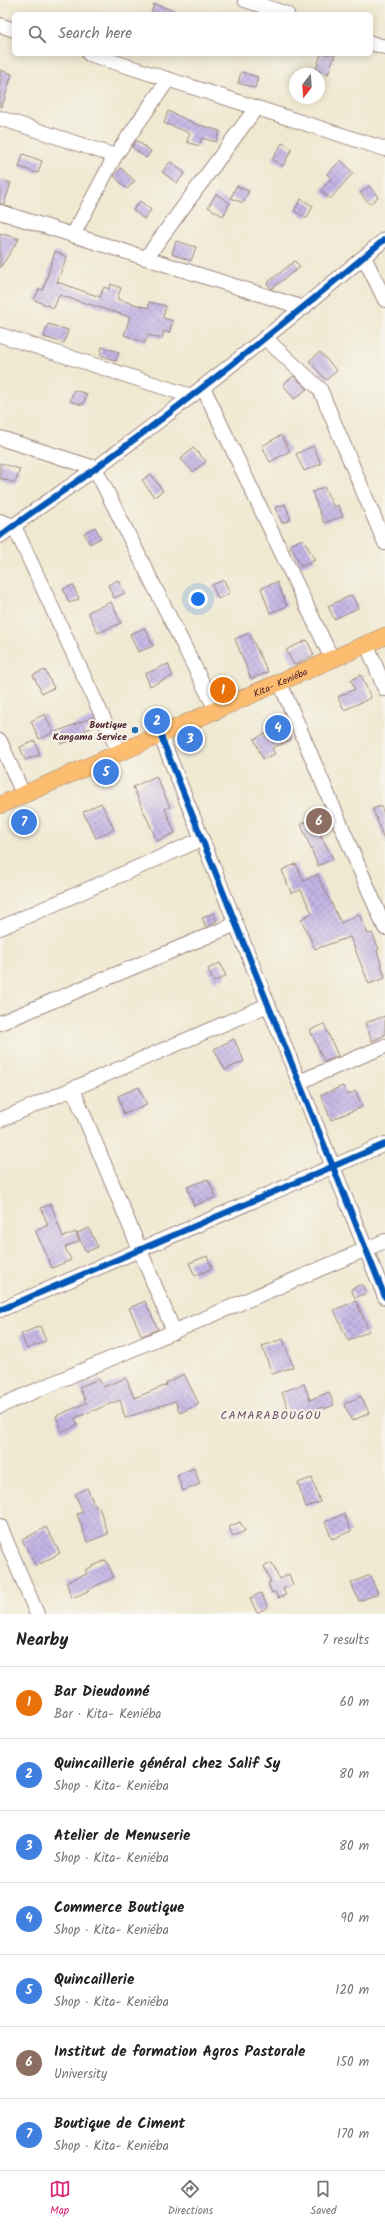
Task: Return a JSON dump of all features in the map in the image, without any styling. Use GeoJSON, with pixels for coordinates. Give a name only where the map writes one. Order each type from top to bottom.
{"type":"FeatureCollection","features":[{"type":"Feature","properties":{"kind":"main road","name":"Kita- Keniéba"},"geometry":{"type":"LineString","coordinates":[[0,805],[160,734],[216,712],[385,636]]}},
{"type":"Feature","properties":{"kind":"street"},"geometry":{"type":"LineString","coordinates":[[245,0],[281,12]]}},
{"type":"Feature","properties":{"kind":"street"},"geometry":{"type":"LineString","coordinates":[[0,25],[12,29]]}},
{"type":"Feature","properties":{"kind":"street"},"geometry":{"type":"LineString","coordinates":[[373,44],[385,47]]}},
{"type":"Feature","properties":{"kind":"street"},"geometry":{"type":"LineString","coordinates":[[95,56],[385,150]]}},
{"type":"Feature","properties":{"kind":"street"},"geometry":{"type":"LineString","coordinates":[[73,235],[115,156],[168,80]]}},
{"type":"Feature","properties":{"kind":"street"},"geometry":{"type":"LineString","coordinates":[[146,258],[256,108]]}},
{"type":"Feature","properties":{"kind":"street"},"geometry":{"type":"LineString","coordinates":[[0,118],[115,156]]}},
{"type":"Feature","properties":{"kind":"street"},"geometry":{"type":"LineString","coordinates":[[0,212],[304,308]]}},
{"type":"Feature","properties":{"kind":"street"},"geometry":{"type":"LineString","coordinates":[[0,536],[95,468],[203,387],[304,308],[385,239]]}},
{"type":"Feature","properties":{"kind":"street"},"geometry":{"type":"LineString","coordinates":[[364,257],[385,300]]}},
{"type":"Feature","properties":{"kind":"street"},"geometry":{"type":"LineString","coordinates":[[0,335],[191,396]]}},
{"type":"Feature","properties":{"kind":"street"},"geometry":{"type":"LineString","coordinates":[[265,338],[320,389],[385,543]]}},
{"type":"Feature","properties":{"kind":"street"},"geometry":{"type":"LineString","coordinates":[[203,387],[332,659]]}},
{"type":"Feature","properties":{"kind":"street"},"geometry":{"type":"LineString","coordinates":[[0,438],[95,468],[216,712]]}},
{"type":"Feature","properties":{"kind":"street"},"geometry":{"type":"LineString","coordinates":[[0,521],[14,526],[119,752]]}},
{"type":"Feature","properties":{"kind":"street"},"geometry":{"type":"LineString","coordinates":[[367,645],[385,689]]}},
{"type":"Feature","properties":{"kind":"street"},"geometry":{"type":"LineString","coordinates":[[280,683],[385,928]]}},
{"type":"Feature","properties":{"kind":"street"},"geometry":{"type":"LineString","coordinates":[[160,734],[385,1297]]}},
{"type":"Feature","properties":{"kind":"street"},"geometry":{"type":"LineString","coordinates":[[0,741],[23,794]]}},
{"type":"Feature","properties":{"kind":"street"},"geometry":{"type":"LineString","coordinates":[[0,928],[202,839]]}},
{"type":"Feature","properties":{"kind":"street"},"geometry":{"type":"LineString","coordinates":[[0,1023],[236,924]]}},
{"type":"Feature","properties":{"kind":"street"},"geometry":{"type":"LineString","coordinates":[[0,1120],[263,1007]]}},
{"type":"Feature","properties":{"kind":"street"},"geometry":{"type":"LineString","coordinates":[[299,1082],[385,1046]]}},
{"type":"Feature","properties":{"kind":"street"},"geometry":{"type":"LineString","coordinates":[[73,1089],[174,1332]]}},
{"type":"Feature","properties":{"kind":"street"},"geometry":{"type":"LineString","coordinates":[[0,1310],[385,1144]]}},
{"type":"Feature","properties":{"kind":"street"},"geometry":{"type":"LineString","coordinates":[[0,1406],[385,1241]]}},
{"type":"Feature","properties":{"kind":"street"},"geometry":{"type":"LineString","coordinates":[[0,1526],[37,1614]]}},
{"type":"Feature","properties":{"kind":"building"},"geometry":{"type":"Polygon","coordinates":[[[154,4],[178,12],[152,12],[154,4]]]}},
{"type":"Feature","properties":{"kind":"building"},"geometry":{"type":"Polygon","coordinates":[[[320,56],[334,56],[328,74],[325,73],[325,68],[317,68],[320,56]]]}},
{"type":"Feature","properties":{"kind":"building"},"geometry":{"type":"Polygon","coordinates":[[[0,70],[12,74],[2,107],[0,107],[0,70]]]}},
{"type":"Feature","properties":{"kind":"building"},"geometry":{"type":"Polygon","coordinates":[[[241,72],[258,77],[255,88],[238,83],[241,72]]]}},
{"type":"Feature","properties":{"kind":"building"},"geometry":{"type":"Polygon","coordinates":[[[168,111],[196,124],[220,131],[216,142],[202,138],[199,146],[187,142],[190,133],[164,123],[168,111]]]}},
{"type":"Feature","properties":{"kind":"building"},"geometry":{"type":"Polygon","coordinates":[[[136,140],[151,151],[146,158],[132,147],[136,140]]]}},
{"type":"Feature","properties":{"kind":"building"},"geometry":{"type":"Polygon","coordinates":[[[282,143],[292,149],[283,166],[272,160],[282,143]]]}},
{"type":"Feature","properties":{"kind":"building"},"geometry":{"type":"Polygon","coordinates":[[[23,154],[42,161],[38,173],[19,167],[23,154]]]}},
{"type":"Feature","properties":{"kind":"building"},"geometry":{"type":"Polygon","coordinates":[[[341,160],[353,173],[330,199],[321,191],[331,178],[327,174],[341,160]]]}},
{"type":"Feature","properties":{"kind":"building"},"geometry":{"type":"Polygon","coordinates":[[[170,162],[185,173],[177,183],[162,172],[170,162]]]}},
{"type":"Feature","properties":{"kind":"building"},"geometry":{"type":"Polygon","coordinates":[[[121,168],[135,181],[127,189],[114,176],[121,168]]]}},
{"type":"Feature","properties":{"kind":"building"},"geometry":{"type":"Polygon","coordinates":[[[0,180],[11,183],[4,204],[0,204],[0,180]]]}},
{"type":"Feature","properties":{"kind":"building"},"geometry":{"type":"Polygon","coordinates":[[[236,186],[249,191],[243,203],[231,198],[236,186]]]}},
{"type":"Feature","properties":{"kind":"building"},"geometry":{"type":"Polygon","coordinates":[[[369,186],[378,197],[370,204],[360,193],[369,186]]]}},
{"type":"Feature","properties":{"kind":"building"},"geometry":{"type":"Polygon","coordinates":[[[216,194],[230,203],[223,216],[208,207],[216,194]]]}},
{"type":"Feature","properties":{"kind":"building"},"geometry":{"type":"Polygon","coordinates":[[[301,199],[313,206],[307,218],[294,211],[301,199]]]}},
{"type":"Feature","properties":{"kind":"building"},"geometry":{"type":"Polygon","coordinates":[[[140,201],[151,210],[144,219],[133,210],[140,201]]]}},
{"type":"Feature","properties":{"kind":"building"},"geometry":{"type":"Polygon","coordinates":[[[0,233],[19,239],[0,268],[0,233]]]}},
{"type":"Feature","properties":{"kind":"building"},"geometry":{"type":"Polygon","coordinates":[[[176,241],[196,247],[191,261],[172,254],[176,241]]]}},
{"type":"Feature","properties":{"kind":"building"},"geometry":{"type":"Polygon","coordinates":[[[55,251],[67,257],[57,282],[100,297],[104,287],[109,289],[111,284],[121,288],[117,299],[148,308],[149,302],[166,306],[163,318],[173,321],[169,333],[164,331],[162,339],[148,335],[145,343],[124,335],[130,317],[59,295],[54,308],[34,300],[39,289],[43,290],[55,251]]]}},
{"type":"Feature","properties":{"kind":"building"},"geometry":{"type":"Polygon","coordinates":[[[295,261],[300,267],[271,289],[267,283],[295,261]]]}},
{"type":"Feature","properties":{"kind":"building"},"geometry":{"type":"Polygon","coordinates":[[[48,324],[68,330],[64,343],[44,337],[48,324]]]}},
{"type":"Feature","properties":{"kind":"building"},"geometry":{"type":"Polygon","coordinates":[[[102,347],[119,352],[116,361],[100,355],[102,347]]]}},
{"type":"Feature","properties":{"kind":"building"},"geometry":{"type":"Polygon","coordinates":[[[320,352],[337,371],[326,380],[309,361],[320,352]]]}},
{"type":"Feature","properties":{"kind":"building"},"geometry":{"type":"Polygon","coordinates":[[[294,376],[307,389],[294,399],[283,384],[294,376]]]}},
{"type":"Feature","properties":{"kind":"building"},"geometry":{"type":"Polygon","coordinates":[[[74,390],[87,394],[83,405],[70,401],[74,390]]]}},
{"type":"Feature","properties":{"kind":"building"},"geometry":{"type":"Polygon","coordinates":[[[281,435],[290,451],[270,462],[262,446],[281,435]]]}},
{"type":"Feature","properties":{"kind":"building"},"geometry":{"type":"Polygon","coordinates":[[[313,446],[321,464],[304,471],[296,454],[313,446]]]}},
{"type":"Feature","properties":{"kind":"building"},"geometry":{"type":"Polygon","coordinates":[[[193,448],[206,461],[193,472],[181,459],[193,448]]]}},
{"type":"Feature","properties":{"kind":"building"},"geometry":{"type":"Polygon","coordinates":[[[0,463],[20,469],[15,483],[0,478],[0,463]]]}},
{"type":"Feature","properties":{"kind":"building"},"geometry":{"type":"Polygon","coordinates":[[[151,474],[163,491],[154,497],[142,480],[151,474]]]}},
{"type":"Feature","properties":{"kind":"building"},"geometry":{"type":"Polygon","coordinates":[[[324,487],[334,507],[338,505],[343,516],[324,523],[312,492],[324,487]]]}},
{"type":"Feature","properties":{"kind":"building"},"geometry":{"type":"Polygon","coordinates":[[[285,504],[291,520],[282,523],[275,508],[285,504]]]}},
{"type":"Feature","properties":{"kind":"building"},"geometry":{"type":"Polygon","coordinates":[[[95,527],[101,538],[90,544],[84,533],[95,527]]]}},
{"type":"Feature","properties":{"kind":"building"},"geometry":{"type":"Polygon","coordinates":[[[303,539],[315,560],[301,567],[290,545],[303,539]]]}},
{"type":"Feature","properties":{"kind":"building"},"geometry":{"type":"Polygon","coordinates":[[[118,580],[125,593],[114,598],[108,585],[118,580]]]}},
{"type":"Feature","properties":{"kind":"building"},"geometry":{"type":"Polygon","coordinates":[[[224,580],[230,593],[218,599],[212,585],[224,580]]]}},
{"type":"Feature","properties":{"kind":"building"},"geometry":{"type":"Polygon","coordinates":[[[277,582],[287,606],[270,613],[261,588],[277,582]]]}},
{"type":"Feature","properties":{"kind":"building"},"geometry":{"type":"Polygon","coordinates":[[[73,585],[79,599],[69,603],[63,589],[73,585]]]}},
{"type":"Feature","properties":{"kind":"building"},"geometry":{"type":"Polygon","coordinates":[[[352,595],[358,608],[334,619],[328,606],[352,595]]]}},
{"type":"Feature","properties":{"kind":"building"},"geometry":{"type":"Polygon","coordinates":[[[111,602],[121,623],[98,633],[88,612],[111,602]]]}},
{"type":"Feature","properties":{"kind":"building"},"geometry":{"type":"Polygon","coordinates":[[[145,628],[153,646],[138,652],[130,634],[145,628]]]}},
{"type":"Feature","properties":{"kind":"building"},"geometry":{"type":"Polygon","coordinates":[[[249,633],[268,672],[251,679],[235,639],[249,633]]]}},
{"type":"Feature","properties":{"kind":"building"},"geometry":{"type":"Polygon","coordinates":[[[307,640],[314,655],[294,665],[286,650],[307,640]]]}},
{"type":"Feature","properties":{"kind":"building"},"geometry":{"type":"Polygon","coordinates":[[[168,664],[173,676],[150,686],[145,674],[168,664]]]}},
{"type":"Feature","properties":{"kind":"building"},"geometry":{"type":"Polygon","coordinates":[[[45,670],[54,688],[42,693],[33,675],[45,670]]]}},
{"type":"Feature","properties":{"kind":"building"},"geometry":{"type":"Polygon","coordinates":[[[361,675],[371,698],[344,710],[338,697],[355,689],[351,680],[361,675]]]}},
{"type":"Feature","properties":{"kind":"building"},"geometry":{"type":"Polygon","coordinates":[[[45,714],[53,733],[39,739],[31,721],[45,714]]]}},
{"type":"Feature","properties":{"kind":"building"},"geometry":{"type":"Polygon","coordinates":[[[93,717],[97,725],[84,731],[85,734],[61,744],[56,732],[93,717]]]}},
{"type":"Feature","properties":{"kind":"building"},"geometry":{"type":"Polygon","coordinates":[[[284,725],[291,740],[272,748],[275,754],[263,759],[254,739],[284,725]]]}},
{"type":"Feature","properties":{"kind":"building"},"geometry":{"type":"Polygon","coordinates":[[[35,741],[40,755],[25,760],[20,747],[35,741]]]}},
{"type":"Feature","properties":{"kind":"building"},"geometry":{"type":"Polygon","coordinates":[[[156,776],[170,807],[165,809],[175,833],[157,841],[133,787],[156,776]]]}},
{"type":"Feature","properties":{"kind":"building"},"geometry":{"type":"Polygon","coordinates":[[[101,803],[114,829],[96,838],[83,812],[101,803]]]}},
{"type":"Feature","properties":{"kind":"building"},"geometry":{"type":"Polygon","coordinates":[[[381,806],[385,816],[385,842],[373,809],[381,806]]]}},
{"type":"Feature","properties":{"kind":"building"},"geometry":{"type":"Polygon","coordinates":[[[325,813],[331,825],[318,830],[333,859],[318,866],[301,824],[325,813]]]}},
{"type":"Feature","properties":{"kind":"building"},"geometry":{"type":"Polygon","coordinates":[[[296,864],[304,881],[317,874],[341,923],[359,914],[368,934],[372,933],[379,949],[377,950],[385,978],[369,984],[350,937],[315,949],[301,919],[312,913],[301,890],[291,893],[282,870],[296,864]]]}},
{"type":"Feature","properties":{"kind":"building"},"geometry":{"type":"Polygon","coordinates":[[[213,913],[217,921],[206,927],[202,918],[213,913]]]}},
{"type":"Feature","properties":{"kind":"building"},"geometry":{"type":"Polygon","coordinates":[[[220,963],[226,976],[214,982],[208,969],[220,963]]]}},
{"type":"Feature","properties":{"kind":"building"},"geometry":{"type":"Polygon","coordinates":[[[385,1016],[385,1035],[372,1041],[365,1023],[385,1016]]]}},
{"type":"Feature","properties":{"kind":"building"},"geometry":{"type":"Polygon","coordinates":[[[324,1024],[338,1056],[324,1062],[310,1030],[324,1024]]]}},
{"type":"Feature","properties":{"kind":"building"},"geometry":{"type":"Polygon","coordinates":[[[234,1039],[244,1061],[225,1070],[214,1049],[234,1039]]]}},
{"type":"Feature","properties":{"kind":"building"},"geometry":{"type":"Polygon","coordinates":[[[343,1086],[347,1095],[356,1091],[362,1107],[331,1120],[321,1095],[343,1086]]]}},
{"type":"Feature","properties":{"kind":"building"},"geometry":{"type":"Polygon","coordinates":[[[139,1087],[147,1105],[124,1114],[118,1096],[139,1087]]]}},
{"type":"Feature","properties":{"kind":"building"},"geometry":{"type":"Polygon","coordinates":[[[208,1179],[216,1197],[194,1206],[187,1187],[208,1179]]]}},
{"type":"Feature","properties":{"kind":"building"},"geometry":{"type":"Polygon","coordinates":[[[51,1204],[63,1237],[76,1232],[79,1241],[65,1247],[71,1260],[52,1268],[35,1230],[48,1225],[41,1208],[51,1204]]]}},
{"type":"Feature","properties":{"kind":"building"},"geometry":{"type":"Polygon","coordinates":[[[89,1228],[98,1247],[86,1252],[77,1233],[89,1228]]]}},
{"type":"Feature","properties":{"kind":"building"},"geometry":{"type":"Polygon","coordinates":[[[207,1256],[212,1268],[195,1276],[189,1263],[207,1256]]]}},
{"type":"Feature","properties":{"kind":"building"},"geometry":{"type":"Polygon","coordinates":[[[362,1284],[366,1293],[355,1298],[351,1289],[362,1284]]]}},
{"type":"Feature","properties":{"kind":"building"},"geometry":{"type":"Polygon","coordinates":[[[145,1301],[158,1329],[142,1336],[129,1308],[145,1301]]]}},
{"type":"Feature","properties":{"kind":"building"},"geometry":{"type":"Polygon","coordinates":[[[356,1301],[369,1331],[348,1341],[334,1310],[356,1301]]]}},
{"type":"Feature","properties":{"kind":"building"},"geometry":{"type":"Polygon","coordinates":[[[40,1326],[46,1341],[27,1349],[21,1334],[40,1326]]]}},
{"type":"Feature","properties":{"kind":"building"},"geometry":{"type":"Polygon","coordinates":[[[283,1339],[293,1367],[272,1374],[262,1346],[283,1339]]]}},
{"type":"Feature","properties":{"kind":"building"},"geometry":{"type":"Polygon","coordinates":[[[184,1374],[199,1404],[180,1413],[175,1401],[125,1418],[120,1400],[75,1418],[78,1425],[62,1432],[56,1416],[86,1403],[79,1387],[99,1379],[103,1387],[126,1378],[134,1398],[167,1385],[166,1383],[184,1374]]]}},
{"type":"Feature","properties":{"kind":"building"},"geometry":{"type":"Polygon","coordinates":[[[304,1384],[310,1400],[329,1392],[334,1405],[324,1409],[323,1407],[291,1418],[282,1392],[304,1384]]]}},
{"type":"Feature","properties":{"kind":"building"},"geometry":{"type":"Polygon","coordinates":[[[361,1396],[369,1413],[352,1421],[344,1404],[361,1396]]]}},
{"type":"Feature","properties":{"kind":"building"},"geometry":{"type":"Polygon","coordinates":[[[194,1468],[200,1484],[183,1491],[177,1475],[194,1468]]]}},
{"type":"Feature","properties":{"kind":"building"},"geometry":{"type":"Polygon","coordinates":[[[312,1478],[320,1502],[306,1507],[298,1483],[312,1478]]]}},
{"type":"Feature","properties":{"kind":"building"},"geometry":{"type":"Polygon","coordinates":[[[87,1488],[96,1508],[99,1507],[108,1534],[87,1542],[77,1514],[83,1512],[75,1494],[87,1488]]]}},
{"type":"Feature","properties":{"kind":"building"},"geometry":{"type":"Polygon","coordinates":[[[344,1514],[351,1531],[332,1539],[325,1522],[344,1514]]]}},
{"type":"Feature","properties":{"kind":"building"},"geometry":{"type":"Polygon","coordinates":[[[240,1522],[245,1531],[233,1536],[229,1527],[240,1522]]]}},
{"type":"Feature","properties":{"kind":"building"},"geometry":{"type":"Polygon","coordinates":[[[46,1527],[60,1553],[36,1566],[22,1540],[46,1527]]]}},
{"type":"Feature","properties":{"kind":"building"},"geometry":{"type":"Polygon","coordinates":[[[106,1560],[114,1577],[72,1598],[66,1582],[87,1574],[85,1570],[106,1560]]]}},
{"type":"Feature","properties":{"kind":"building"},"geometry":{"type":"Polygon","coordinates":[[[272,1563],[279,1579],[289,1574],[293,1585],[283,1589],[286,1595],[278,1598],[275,1592],[272,1593],[268,1583],[271,1582],[264,1566],[272,1563]]]}},
{"type":"Feature","properties":{"kind":"building"},"geometry":{"type":"Polygon","coordinates":[[[370,1575],[378,1594],[359,1601],[351,1583],[370,1575]]]}},
{"type":"Feature","properties":{"kind":"building"},"geometry":{"type":"Polygon","coordinates":[[[261,1593],[268,1607],[257,1613],[250,1598],[261,1593]]]}},
{"type":"Feature","properties":{"kind":"cycle path"},"geometry":{"type":"LineString","coordinates":[[0,536],[170,413],[385,239]]}},
{"type":"Feature","properties":{"kind":"cycle path"},"geometry":{"type":"LineString","coordinates":[[160,734],[385,1297]]}},
{"type":"Feature","properties":{"kind":"cycle path"},"geometry":{"type":"LineString","coordinates":[[0,1310],[385,1144]]}},
{"type":"Feature","properties":{"kind":"place","name":"Bar Dieudonné"},"geometry":{"type":"Point","coordinates":[223,690]}},
{"type":"Feature","properties":{"kind":"place","name":"Quincaillerie général chez Salif Sy"},"geometry":{"type":"Point","coordinates":[157,721]}},
{"type":"Feature","properties":{"kind":"place","name":"Commerce Boutique"},"geometry":{"type":"Point","coordinates":[278,728]}},
{"type":"Feature","properties":{"kind":"place","name":"Boutique Kangama Service"},"geometry":{"type":"Point","coordinates":[135,730]}},
{"type":"Feature","properties":{"kind":"place","name":"Atelier de Menuserie"},"geometry":{"type":"Point","coordinates":[190,739]}},
{"type":"Feature","properties":{"kind":"place","name":"Quincaillerie"},"geometry":{"type":"Point","coordinates":[106,772]}},
{"type":"Feature","properties":{"kind":"place","name":"Institut de formation Agros Pastorale"},"geometry":{"type":"Point","coordinates":[319,821]}},
{"type":"Feature","properties":{"kind":"place","name":"Boutique de Ciment"},"geometry":{"type":"Point","coordinates":[24,822]}},
{"type":"Feature","properties":{"kind":"district","name":"CAMARABOUGOU"},"geometry":{"type":"Point","coordinates":[271,1415]}}]}
